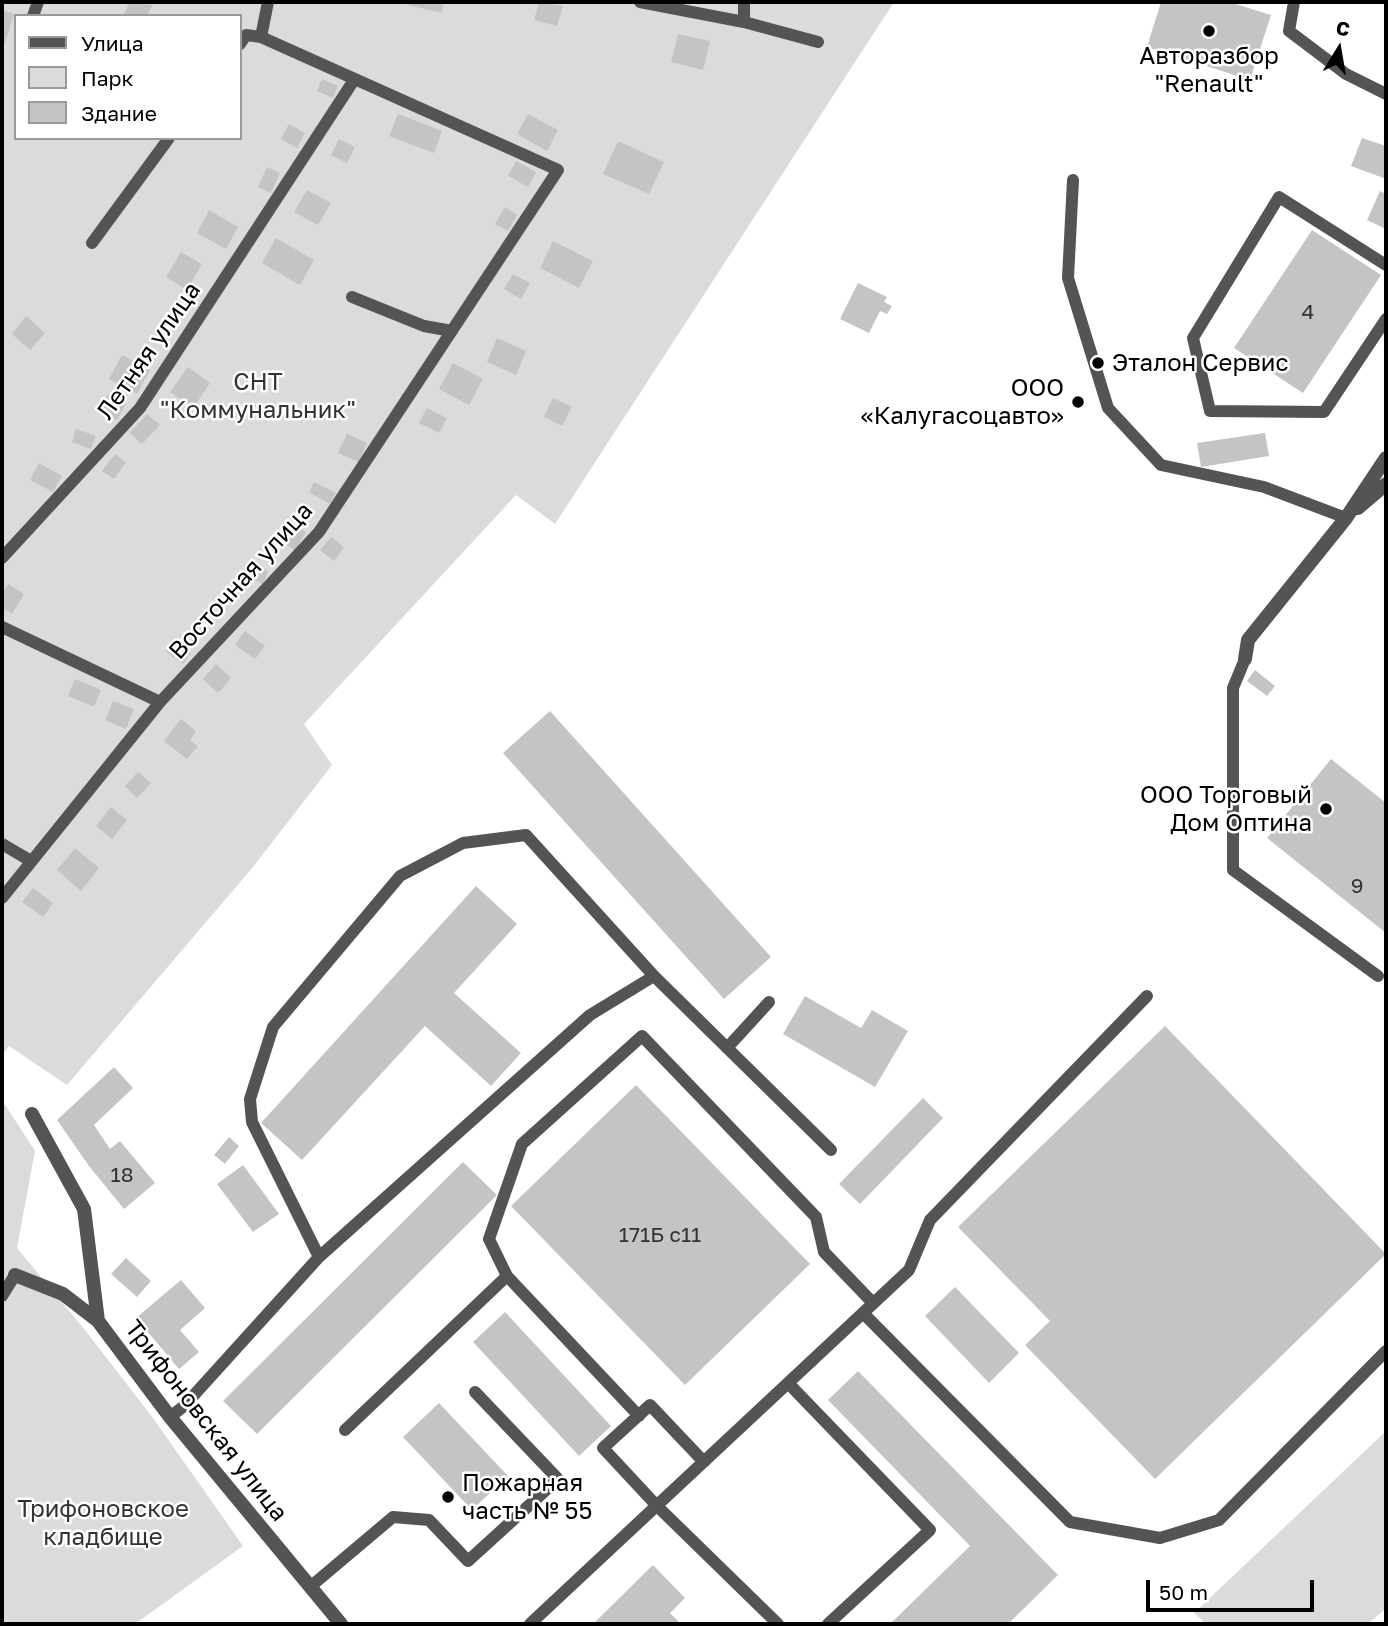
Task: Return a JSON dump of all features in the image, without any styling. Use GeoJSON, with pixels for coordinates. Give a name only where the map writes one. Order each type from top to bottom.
{"type":"FeatureCollection","features":[{"type":"Feature","properties":{"kind":"street"},"geometry":{"type":"LineString","coordinates":[[1245,659],[1248,640],[1346,518],[1386,458]]}},
{"type":"Feature","properties":{"kind":"street"},"geometry":{"type":"LineString","coordinates":[[1346,518],[1386,484]]}},
{"type":"Feature","properties":{"kind":"street"},"geometry":{"type":"LineString","coordinates":[[32,1114],[84,1209],[98,1321]]}},
{"type":"Feature","properties":{"kind":"street","name":"Трифоновская улица"},"geometry":{"type":"LineString","coordinates":[[15,1275],[64,1294],[98,1321],[170,1417],[341,1624]]}},
{"type":"Feature","properties":{"kind":"lane"},"geometry":{"type":"LineString","coordinates":[[261,37],[268,2]]}},
{"type":"Feature","properties":{"kind":"lane"},"geometry":{"type":"LineString","coordinates":[[640,2],[744,22],[818,43]]}},
{"type":"Feature","properties":{"kind":"lane"},"geometry":{"type":"LineString","coordinates":[[744,2],[744,22]]}},
{"type":"Feature","properties":{"kind":"lane"},"geometry":{"type":"LineString","coordinates":[[1294,2],[1289,31],[1346,74],[1386,94]]}},
{"type":"Feature","properties":{"kind":"lane"},"geometry":{"type":"LineString","coordinates":[[242,41],[246,35],[261,37],[316,60],[354,80]]}},
{"type":"Feature","properties":{"kind":"lane","name":"Восточная улица"},"geometry":{"type":"LineString","coordinates":[[2,898],[160,702],[320,532],[558,170],[354,80]]}},
{"type":"Feature","properties":{"kind":"lane","name":"Летняя улица"},"geometry":{"type":"LineString","coordinates":[[2,558],[140,408],[354,80]]}},
{"type":"Feature","properties":{"kind":"lane"},"geometry":{"type":"LineString","coordinates":[[92,243],[168,140]]}},
{"type":"Feature","properties":{"kind":"lane"},"geometry":{"type":"LineString","coordinates":[[1073,180],[1068,278],[1108,408],[1161,465],[1264,487],[1346,518]]}},
{"type":"Feature","properties":{"kind":"lane"},"geometry":{"type":"LineString","coordinates":[[1386,265],[1279,197],[1193,338],[1210,411],[1324,412],[1386,318]]}},
{"type":"Feature","properties":{"kind":"lane"},"geometry":{"type":"LineString","coordinates":[[352,297],[424,326],[452,331]]}},
{"type":"Feature","properties":{"kind":"lane"},"geometry":{"type":"LineString","coordinates":[[2,627],[160,702]]}},
{"type":"Feature","properties":{"kind":"lane"},"geometry":{"type":"LineString","coordinates":[[1245,659],[1233,688],[1233,870],[1378,976]]}},
{"type":"Feature","properties":{"kind":"lane"},"geometry":{"type":"LineString","coordinates":[[319,1257],[253,1122],[250,1099],[273,1027],[400,876],[463,843],[526,835],[654,976],[831,1150]]}},
{"type":"Feature","properties":{"kind":"lane"},"geometry":{"type":"LineString","coordinates":[[2,845],[31,860]]}},
{"type":"Feature","properties":{"kind":"lane"},"geometry":{"type":"LineString","coordinates":[[170,1417],[184,1406],[319,1257],[590,1015],[654,976]]}},
{"type":"Feature","properties":{"kind":"lane"},"geometry":{"type":"LineString","coordinates":[[530,1624],[909,1270],[930,1220],[1147,996]]}},
{"type":"Feature","properties":{"kind":"lane"},"geometry":{"type":"LineString","coordinates":[[727,1048],[769,1002]]}},
{"type":"Feature","properties":{"kind":"lane"},"geometry":{"type":"LineString","coordinates":[[639,1416],[507,1276],[489,1239],[522,1144],[642,1037],[816,1217],[824,1252],[873,1303]]}},
{"type":"Feature","properties":{"kind":"lane"},"geometry":{"type":"LineString","coordinates":[[2,1296],[15,1275]]}},
{"type":"Feature","properties":{"kind":"lane"},"geometry":{"type":"LineString","coordinates":[[345,1430],[507,1276]]}},
{"type":"Feature","properties":{"kind":"lane"},"geometry":{"type":"LineString","coordinates":[[863,1313],[1070,1522],[1160,1538],[1219,1520],[1386,1352]]}},
{"type":"Feature","properties":{"kind":"lane"},"geometry":{"type":"LineString","coordinates":[[789,1382],[930,1530],[828,1624]]}},
{"type":"Feature","properties":{"kind":"lane"},"geometry":{"type":"LineString","coordinates":[[310,1587],[393,1517],[429,1520],[468,1561],[558,1479],[475,1392]]}},
{"type":"Feature","properties":{"kind":"lane"},"geometry":{"type":"LineString","coordinates":[[704,1462],[650,1405],[603,1448],[657,1506],[778,1624]]}},
{"type":"Feature","properties":{"kind":"green space","name":"СНТ \"Коммунальник\""},"geometry":{"type":"Polygon","coordinates":[[[2,2],[894,2],[555,524],[516,495],[304,724],[332,765],[253,867],[67,1085],[9,1046],[2,1055],[2,2]]]}},
{"type":"Feature","properties":{"kind":"green space","name":"Трифоновское кладбище"},"geometry":{"type":"Polygon","coordinates":[[[2,1100],[35,1151],[17,1248],[153,1418],[243,1546],[135,1624],[2,1624],[2,1100]]]}},
{"type":"Feature","properties":{"kind":"green space"},"geometry":{"type":"Polygon","coordinates":[[[1386,1431],[1386,1608],[1368,1624],[1206,1624],[1194,1613],[1386,1431]]]}},
{"type":"Feature","properties":{"kind":"building"},"geometry":{"type":"Polygon","coordinates":[[[129,2],[152,5],[149,14],[125,14],[129,2]]]}},
{"type":"Feature","properties":{"kind":"building"},"geometry":{"type":"Polygon","coordinates":[[[409,2],[444,2],[442,13],[408,5],[409,2]]]}},
{"type":"Feature","properties":{"kind":"building"},"geometry":{"type":"Polygon","coordinates":[[[539,2],[563,6],[557,26],[534,20],[539,2]]]}},
{"type":"Feature","properties":{"kind":"building","name":"Авторазбор \"Renault\""},"geometry":{"type":"Polygon","coordinates":[[[1161,2],[1229,2],[1271,15],[1250,80],[1147,47],[1161,2]]]}},
{"type":"Feature","properties":{"kind":"building"},"geometry":{"type":"Polygon","coordinates":[[[2,10],[14,14],[5,43],[2,42],[2,10]]]}},
{"type":"Feature","properties":{"kind":"building"},"geometry":{"type":"Polygon","coordinates":[[[678,34],[710,41],[703,70],[671,62],[678,34]]]}},
{"type":"Feature","properties":{"kind":"building"},"geometry":{"type":"Polygon","coordinates":[[[322,79],[338,86],[333,98],[317,91],[322,79]]]}},
{"type":"Feature","properties":{"kind":"building"},"geometry":{"type":"Polygon","coordinates":[[[398,114],[442,131],[434,153],[389,136],[398,114]]]}},
{"type":"Feature","properties":{"kind":"building"},"geometry":{"type":"Polygon","coordinates":[[[528,114],[558,130],[547,151],[517,134],[528,114]]]}},
{"type":"Feature","properties":{"kind":"building"},"geometry":{"type":"Polygon","coordinates":[[[289,124],[305,133],[297,148],[281,139],[289,124]]]}},
{"type":"Feature","properties":{"kind":"building"},"geometry":{"type":"Polygon","coordinates":[[[1362,138],[1386,146],[1386,179],[1351,166],[1362,138]]]}},
{"type":"Feature","properties":{"kind":"building"},"geometry":{"type":"Polygon","coordinates":[[[339,139],[355,147],[347,163],[331,155],[339,139]]]}},
{"type":"Feature","properties":{"kind":"building"},"geometry":{"type":"Polygon","coordinates":[[[618,141],[664,162],[649,194],[603,174],[618,141]]]}},
{"type":"Feature","properties":{"kind":"building"},"geometry":{"type":"Polygon","coordinates":[[[516,161],[536,172],[528,187],[508,176],[516,161]]]}},
{"type":"Feature","properties":{"kind":"building"},"geometry":{"type":"Polygon","coordinates":[[[267,167],[280,173],[271,193],[258,187],[267,167]]]}},
{"type":"Feature","properties":{"kind":"building"},"geometry":{"type":"Polygon","coordinates":[[[307,190],[331,203],[318,225],[294,212],[307,190]]]}},
{"type":"Feature","properties":{"kind":"building"},"geometry":{"type":"Polygon","coordinates":[[[1380,191],[1386,194],[1386,229],[1367,220],[1380,191]]]}},
{"type":"Feature","properties":{"kind":"building"},"geometry":{"type":"Polygon","coordinates":[[[505,207],[517,215],[508,231],[495,224],[505,207]]]}},
{"type":"Feature","properties":{"kind":"building"},"geometry":{"type":"Polygon","coordinates":[[[209,210],[238,227],[226,249],[197,233],[209,210]]]}},
{"type":"Feature","properties":{"kind":"building"},"geometry":{"type":"Polygon","coordinates":[[[1312,230],[1381,275],[1303,393],[1234,348],[1312,230]]]}},
{"type":"Feature","properties":{"kind":"building"},"geometry":{"type":"Polygon","coordinates":[[[276,238],[314,260],[300,285],[262,263],[276,238]]]}},
{"type":"Feature","properties":{"kind":"building"},"geometry":{"type":"Polygon","coordinates":[[[553,241],[593,261],[579,288],[540,268],[553,241]]]}},
{"type":"Feature","properties":{"kind":"building"},"geometry":{"type":"Polygon","coordinates":[[[181,252],[202,264],[187,290],[166,277],[181,252]]]}},
{"type":"Feature","properties":{"kind":"building"},"geometry":{"type":"Polygon","coordinates":[[[513,274],[530,283],[521,299],[504,289],[513,274]]]}},
{"type":"Feature","properties":{"kind":"building"},"geometry":{"type":"Polygon","coordinates":[[[858,283],[887,297],[884,302],[892,306],[887,314],[880,311],[869,333],[840,319],[858,283]]]}},
{"type":"Feature","properties":{"kind":"building"},"geometry":{"type":"Polygon","coordinates":[[[26,316],[45,333],[30,350],[12,334],[26,316]]]}},
{"type":"Feature","properties":{"kind":"building"},"geometry":{"type":"Polygon","coordinates":[[[497,338],[526,351],[516,375],[487,362],[497,338]]]}},
{"type":"Feature","properties":{"kind":"building"},"geometry":{"type":"Polygon","coordinates":[[[122,355],[150,370],[137,394],[109,379],[122,355]]]}},
{"type":"Feature","properties":{"kind":"building"},"geometry":{"type":"Polygon","coordinates":[[[453,363],[483,379],[469,405],[439,389],[453,363]]]}},
{"type":"Feature","properties":{"kind":"building"},"geometry":{"type":"Polygon","coordinates":[[[188,367],[210,383],[193,408],[170,392],[188,367]]]}},
{"type":"Feature","properties":{"kind":"building"},"geometry":{"type":"Polygon","coordinates":[[[108,394],[126,404],[117,420],[99,410],[108,394]]]}},
{"type":"Feature","properties":{"kind":"building"},"geometry":{"type":"Polygon","coordinates":[[[553,398],[572,407],[562,426],[544,417],[553,398]]]}},
{"type":"Feature","properties":{"kind":"building"},"geometry":{"type":"Polygon","coordinates":[[[427,408],[447,418],[439,433],[419,423],[427,408]]]}},
{"type":"Feature","properties":{"kind":"building"},"geometry":{"type":"Polygon","coordinates":[[[147,414],[160,425],[142,444],[130,433],[147,414]]]}},
{"type":"Feature","properties":{"kind":"building"},"geometry":{"type":"Polygon","coordinates":[[[76,429],[96,436],[91,449],[72,442],[76,429]]]}},
{"type":"Feature","properties":{"kind":"building"},"geometry":{"type":"Polygon","coordinates":[[[1265,433],[1269,456],[1201,467],[1197,443],[1265,433]]]}},
{"type":"Feature","properties":{"kind":"building"},"geometry":{"type":"Polygon","coordinates":[[[347,434],[367,443],[359,462],[338,453],[347,434]]]}},
{"type":"Feature","properties":{"kind":"building"},"geometry":{"type":"Polygon","coordinates":[[[115,454],[126,462],[114,479],[102,471],[115,454]]]}},
{"type":"Feature","properties":{"kind":"building"},"geometry":{"type":"Polygon","coordinates":[[[39,463],[62,476],[53,492],[30,480],[39,463]]]}},
{"type":"Feature","properties":{"kind":"building"},"geometry":{"type":"Polygon","coordinates":[[[314,482],[336,493],[330,504],[309,492],[314,482]]]}},
{"type":"Feature","properties":{"kind":"building"},"geometry":{"type":"Polygon","coordinates":[[[286,521],[306,532],[295,550],[276,539],[286,521]]]}},
{"type":"Feature","properties":{"kind":"building"},"geometry":{"type":"Polygon","coordinates":[[[331,537],[344,547],[334,561],[320,550],[331,537]]]}},
{"type":"Feature","properties":{"kind":"building"},"geometry":{"type":"Polygon","coordinates":[[[248,563],[268,571],[263,584],[242,576],[248,563]]]}},
{"type":"Feature","properties":{"kind":"building"},"geometry":{"type":"Polygon","coordinates":[[[8,584],[24,594],[12,614],[2,608],[2,594],[8,584]]]}},
{"type":"Feature","properties":{"kind":"building"},"geometry":{"type":"Polygon","coordinates":[[[245,631],[265,646],[255,659],[235,645],[245,631]]]}},
{"type":"Feature","properties":{"kind":"building"},"geometry":{"type":"Polygon","coordinates":[[[174,641],[191,653],[183,664],[166,652],[174,641]]]}},
{"type":"Feature","properties":{"kind":"building"},"geometry":{"type":"Polygon","coordinates":[[[216,664],[231,678],[218,693],[203,679],[216,664]]]}},
{"type":"Feature","properties":{"kind":"building"},"geometry":{"type":"Polygon","coordinates":[[[1255,670],[1275,686],[1267,696],[1247,681],[1255,670]]]}},
{"type":"Feature","properties":{"kind":"building"},"geometry":{"type":"Polygon","coordinates":[[[75,679],[101,690],[94,707],[68,696],[75,679]]]}},
{"type":"Feature","properties":{"kind":"building"},"geometry":{"type":"Polygon","coordinates":[[[113,701],[134,709],[126,729],[105,720],[113,701]]]}},
{"type":"Feature","properties":{"kind":"building"},"geometry":{"type":"Polygon","coordinates":[[[550,711],[771,957],[724,999],[503,753],[550,711]]]}},
{"type":"Feature","properties":{"kind":"building"},"geometry":{"type":"Polygon","coordinates":[[[181,719],[196,731],[190,740],[198,746],[187,759],[164,741],[181,719]]]}},
{"type":"Feature","properties":{"kind":"building"},"geometry":{"type":"Polygon","coordinates":[[[1331,759],[1386,803],[1386,933],[1267,838],[1331,759]]]}},
{"type":"Feature","properties":{"kind":"building"},"geometry":{"type":"Polygon","coordinates":[[[138,772],[151,783],[137,798],[125,786],[138,772]]]}},
{"type":"Feature","properties":{"kind":"building"},"geometry":{"type":"Polygon","coordinates":[[[111,807],[127,820],[112,839],[96,826],[111,807]]]}},
{"type":"Feature","properties":{"kind":"building"},"geometry":{"type":"Polygon","coordinates":[[[75,848],[99,868],[81,891],[57,870],[75,848]]]}},
{"type":"Feature","properties":{"kind":"building"},"geometry":{"type":"Polygon","coordinates":[[[476,886],[517,924],[454,993],[521,1053],[491,1086],[425,1026],[302,1160],[261,1123],[476,886]]]}},
{"type":"Feature","properties":{"kind":"building"},"geometry":{"type":"Polygon","coordinates":[[[33,888],[53,903],[43,917],[22,902],[33,888]]]}},
{"type":"Feature","properties":{"kind":"building"},"geometry":{"type":"Polygon","coordinates":[[[805,996],[861,1028],[872,1010],[908,1031],[875,1087],[783,1034],[805,996]]]}},
{"type":"Feature","properties":{"kind":"building"},"geometry":{"type":"Polygon","coordinates":[[[1165,1026],[1386,1254],[1155,1479],[1025,1345],[1050,1321],[958,1227],[1165,1026]]]}},
{"type":"Feature","properties":{"kind":"building"},"geometry":{"type":"Polygon","coordinates":[[[114,1067],[133,1088],[94,1125],[110,1149],[120,1141],[155,1183],[124,1209],[89,1166],[57,1120],[114,1067]]]}},
{"type":"Feature","properties":{"kind":"building"},"geometry":{"type":"Polygon","coordinates":[[[636,1085],[810,1264],[685,1385],[511,1206],[636,1085]]]}},
{"type":"Feature","properties":{"kind":"building"},"geometry":{"type":"Polygon","coordinates":[[[923,1098],[943,1118],[860,1204],[839,1184],[923,1098]]]}},
{"type":"Feature","properties":{"kind":"building"},"geometry":{"type":"Polygon","coordinates":[[[229,1137],[239,1146],[225,1164],[214,1155],[229,1137]]]}},
{"type":"Feature","properties":{"kind":"building"},"geometry":{"type":"Polygon","coordinates":[[[463,1162],[497,1195],[257,1434],[223,1401],[463,1162]]]}},
{"type":"Feature","properties":{"kind":"building"},"geometry":{"type":"Polygon","coordinates":[[[243,1165],[279,1214],[253,1232],[217,1184],[243,1165]]]}},
{"type":"Feature","properties":{"kind":"building"},"geometry":{"type":"Polygon","coordinates":[[[126,1258],[151,1281],[137,1297],[111,1274],[126,1258]]]}},
{"type":"Feature","properties":{"kind":"building"},"geometry":{"type":"Polygon","coordinates":[[[181,1280],[205,1308],[180,1330],[199,1352],[179,1369],[136,1318],[181,1280]]]}},
{"type":"Feature","properties":{"kind":"building"},"geometry":{"type":"Polygon","coordinates":[[[955,1287],[1019,1353],[989,1383],[925,1316],[955,1287]]]}},
{"type":"Feature","properties":{"kind":"building"},"geometry":{"type":"Polygon","coordinates":[[[505,1312],[611,1426],[579,1456],[473,1342],[505,1312]]]}},
{"type":"Feature","properties":{"kind":"building"},"geometry":{"type":"Polygon","coordinates":[[[858,1371],[1058,1575],[1008,1624],[890,1624],[970,1546],[828,1400],[858,1371]]]}},
{"type":"Feature","properties":{"kind":"building"},"geometry":{"type":"Polygon","coordinates":[[[439,1403],[508,1476],[472,1510],[403,1437],[439,1403]]]}},
{"type":"Feature","properties":{"kind":"building"},"geometry":{"type":"Polygon","coordinates":[[[653,1565],[685,1598],[670,1613],[681,1624],[593,1624],[653,1565]]]}},
{"type":"Feature","properties":{"kind":"place","name":"Авторазбор \"Renault\""},"geometry":{"type":"Point","coordinates":[1209,31]}},
{"type":"Feature","properties":{"kind":"place","name":"Эталон Сервис"},"geometry":{"type":"Point","coordinates":[1098,363]}},
{"type":"Feature","properties":{"kind":"place","name":"ООО «Калугасоцавто»"},"geometry":{"type":"Point","coordinates":[1078,402]}},
{"type":"Feature","properties":{"kind":"place","name":"ООО Торговый Дом Оптина"},"geometry":{"type":"Point","coordinates":[1326,809]}},
{"type":"Feature","properties":{"kind":"place","name":"Пожарная часть № 55"},"geometry":{"type":"Point","coordinates":[448,1497]}}]}
